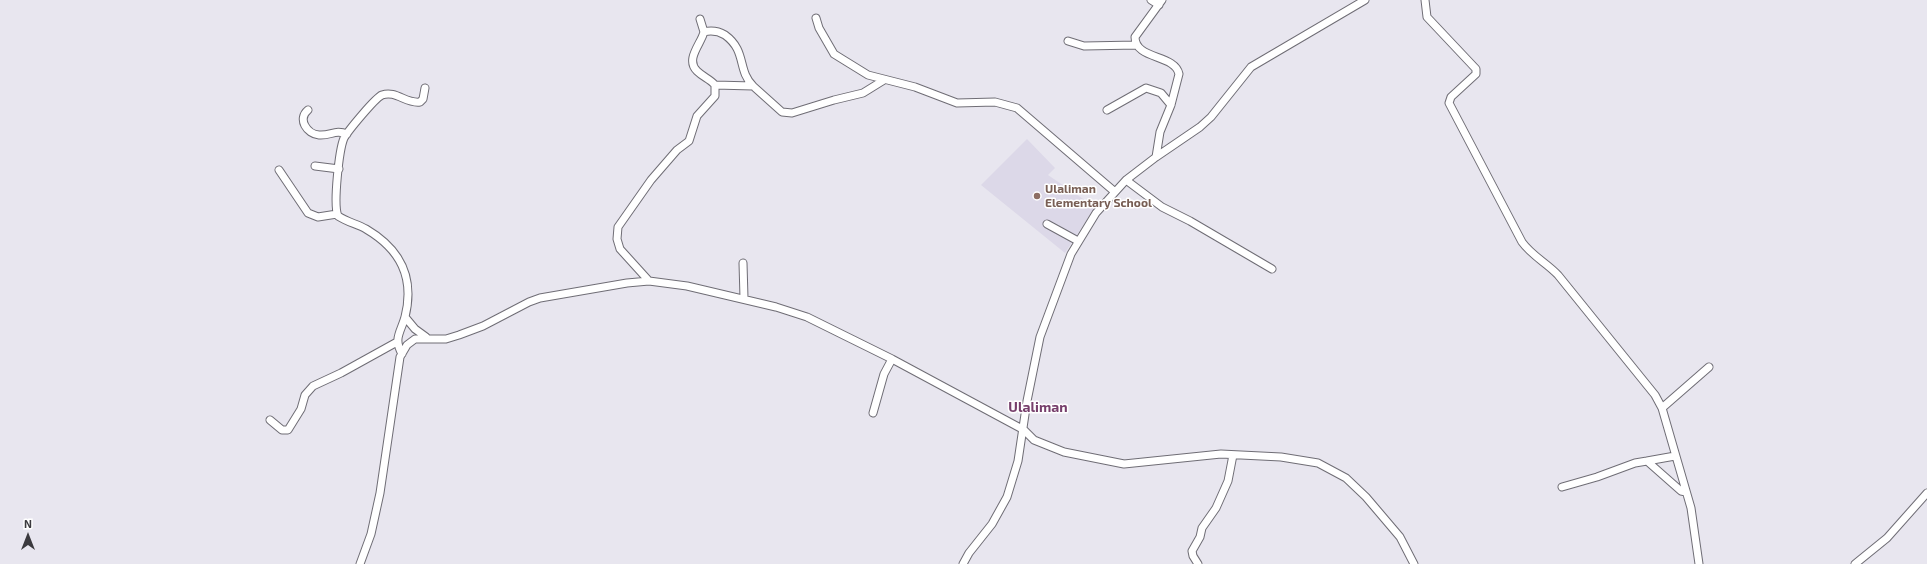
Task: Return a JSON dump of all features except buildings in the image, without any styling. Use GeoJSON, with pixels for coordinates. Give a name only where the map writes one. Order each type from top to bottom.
{"type":"FeatureCollection","features":[{"type":"Feature","properties":{"kind":"street"},"geometry":{"type":"LineString","coordinates":[[1137,44],[1136,37],[1138,33],[1161,2],[1151,0]]}},
{"type":"Feature","properties":{"kind":"street"},"geometry":{"type":"LineString","coordinates":[[963,564],[969,553],[992,524],[1007,497],[1018,461],[1024,430],[1027,401],[1040,337],[1064,271],[1078,241],[1096,213],[1126,180],[1156,157],[1200,127],[1211,116],[1251,67],[1365,0]]}},
{"type":"Feature","properties":{"kind":"street"},"geometry":{"type":"LineString","coordinates":[[1425,0],[1427,17],[1476,70],[1476,74],[1451,97],[1449,103],[1522,242],[1527,249],[1546,263],[1558,275],[1655,395],[1662,408],[1694,519],[1699,564]]}},
{"type":"Feature","properties":{"kind":"street"},"geometry":{"type":"LineString","coordinates":[[816,18],[819,28],[834,54],[868,75],[915,87],[957,103],[995,102],[1017,108],[1115,192]]}},
{"type":"Feature","properties":{"kind":"street"},"geometry":{"type":"LineString","coordinates":[[700,19],[703,24],[704,32],[693,56],[692,62],[697,71],[715,85],[753,86]]}},
{"type":"Feature","properties":{"kind":"street"},"geometry":{"type":"LineString","coordinates":[[704,32],[716,31],[722,33],[735,43],[741,57],[745,76],[753,86],[782,112],[792,113],[834,100],[864,93],[884,80]]}},
{"type":"Feature","properties":{"kind":"street"},"geometry":{"type":"LineString","coordinates":[[1068,41],[1084,46],[1137,44],[1150,54],[1170,62],[1176,67],[1178,78],[1171,105],[1160,132],[1156,157]]}},
{"type":"Feature","properties":{"kind":"street"},"geometry":{"type":"LineString","coordinates":[[649,281],[620,249],[617,240],[618,227],[651,180],[677,150],[690,141],[697,116],[715,96],[715,85]]}},
{"type":"Feature","properties":{"kind":"street"},"geometry":{"type":"LineString","coordinates":[[402,354],[397,342],[405,317],[408,287],[406,273],[396,254],[389,245],[366,229],[342,219],[337,214],[335,203],[343,144],[347,134],[373,102],[380,96],[392,94],[408,101],[420,102],[423,99],[425,88]]}},
{"type":"Feature","properties":{"kind":"street"},"geometry":{"type":"LineString","coordinates":[[1107,110],[1146,88],[1162,93],[1171,105]]}},
{"type":"Feature","properties":{"kind":"street"},"geometry":{"type":"LineString","coordinates":[[308,110],[303,115],[302,120],[306,127],[314,134],[321,135],[339,131],[347,134]]}},
{"type":"Feature","properties":{"kind":"street"},"geometry":{"type":"LineString","coordinates":[[315,166],[339,169]]}},
{"type":"Feature","properties":{"kind":"street"},"geometry":{"type":"LineString","coordinates":[[279,170],[308,213],[318,217],[337,214]]}},
{"type":"Feature","properties":{"kind":"street"},"geometry":{"type":"LineString","coordinates":[[1126,180],[1162,207],[1190,221],[1272,269]]}},
{"type":"Feature","properties":{"kind":"street"},"geometry":{"type":"LineString","coordinates":[[1048,224],[1078,241]]}},
{"type":"Feature","properties":{"kind":"street"},"geometry":{"type":"LineString","coordinates":[[743,263],[744,298]]}},
{"type":"Feature","properties":{"kind":"street"},"geometry":{"type":"LineString","coordinates":[[360,564],[371,534],[380,493],[402,354],[410,342],[419,338],[446,338],[459,335],[483,326],[529,302],[540,298],[607,286],[649,281],[687,286],[744,298],[807,317],[892,359],[1024,430],[1034,440],[1064,452],[1124,464],[1221,454],[1303,459],[1330,468],[1355,486],[1389,523],[1407,548],[1414,564]]}},
{"type":"Feature","properties":{"kind":"street"},"geometry":{"type":"LineString","coordinates":[[405,317],[418,332],[426,338]]}},
{"type":"Feature","properties":{"kind":"street"},"geometry":{"type":"LineString","coordinates":[[270,420],[282,430],[288,430],[301,409],[305,396],[313,386],[341,373],[397,342]]}},
{"type":"Feature","properties":{"kind":"street"},"geometry":{"type":"LineString","coordinates":[[873,413],[884,374],[892,359]]}},
{"type":"Feature","properties":{"kind":"street"},"geometry":{"type":"LineString","coordinates":[[1662,408],[1710,367]]}},
{"type":"Feature","properties":{"kind":"street"},"geometry":{"type":"LineString","coordinates":[[1198,564],[1192,551],[1200,537],[1202,528],[1216,508],[1228,481],[1233,455]]}},
{"type":"Feature","properties":{"kind":"street"},"geometry":{"type":"LineString","coordinates":[[1562,487],[1598,477],[1635,463],[1675,456]]}},
{"type":"Feature","properties":{"kind":"street"},"geometry":{"type":"LineString","coordinates":[[1647,461],[1681,491],[1686,492]]}},
{"type":"Feature","properties":{"kind":"street"},"geometry":{"type":"LineString","coordinates":[[1855,564],[1887,538],[1927,493]]}},
{"type":"Feature","properties":{"kind":"shaded area","name":"Ulaliman Elementary School"},"geometry":{"type":"Polygon","coordinates":[[[1027,139],[1055,168],[1048,175],[1095,207],[1065,253],[981,185],[1027,139]]]}},
{"type":"Feature","properties":{"kind":"place","name":"Ulaliman Elementary School"},"geometry":{"type":"Point","coordinates":[1037,196]}},
{"type":"Feature","properties":{"kind":"district","name":"Ulaliman"},"geometry":{"type":"Point","coordinates":[1038,407]}}]}
